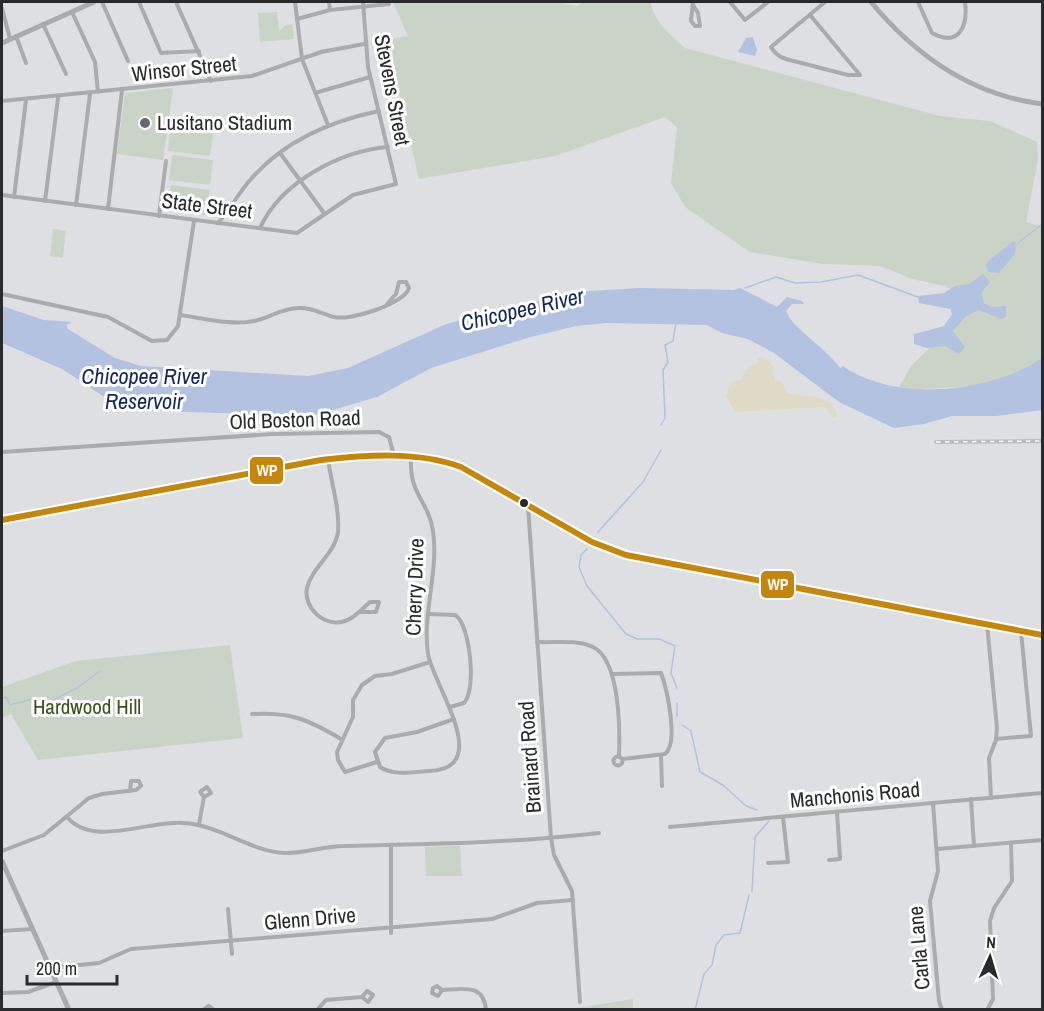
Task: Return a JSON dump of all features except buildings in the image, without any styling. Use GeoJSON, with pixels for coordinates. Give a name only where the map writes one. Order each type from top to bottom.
{"type":"FeatureCollection","features":[{"type":"Feature","properties":{"kind":"main road"},"geometry":{"type":"LineString","coordinates":[[2,43],[72,12],[86,3],[93,2]]}},
{"type":"Feature","properties":{"kind":"main road"},"geometry":{"type":"LineString","coordinates":[[871,2],[914,48],[944,68],[1000,94],[1042,104]]}},
{"type":"Feature","properties":{"kind":"main road"},"geometry":{"type":"LineString","coordinates":[[2,520],[328,459],[394,456],[442,460],[461,467],[592,542],[633,557],[1042,635]]}},
{"type":"Feature","properties":{"kind":"main road"},"geometry":{"type":"LineString","coordinates":[[2,861],[69,1010]]}},
{"type":"Feature","properties":{"kind":"street"},"geometry":{"type":"LineString","coordinates":[[102,2],[128,61]]}},
{"type":"Feature","properties":{"kind":"street"},"geometry":{"type":"LineString","coordinates":[[139,2],[161,53],[165,55],[199,51]]}},
{"type":"Feature","properties":{"kind":"street"},"geometry":{"type":"LineString","coordinates":[[176,2],[211,81]]}},
{"type":"Feature","properties":{"kind":"street"},"geometry":{"type":"LineString","coordinates":[[295,2],[302,59],[328,125]]}},
{"type":"Feature","properties":{"kind":"street"},"geometry":{"type":"LineString","coordinates":[[329,2],[330,10]]}},
{"type":"Feature","properties":{"kind":"street"},"geometry":{"type":"LineString","coordinates":[[730,2],[745,20],[768,2]]}},
{"type":"Feature","properties":{"kind":"street"},"geometry":{"type":"LineString","coordinates":[[810,15],[860,75],[848,75],[782,58],[771,47],[825,2]]}},
{"type":"Feature","properties":{"kind":"street"},"geometry":{"type":"LineString","coordinates":[[918,2],[929,30],[935,35],[948,37],[956,35],[964,27],[967,17],[965,2]]}},
{"type":"Feature","properties":{"kind":"street"},"geometry":{"type":"LineString","coordinates":[[693,3],[698,13],[700,26],[695,26],[691,21],[693,3]]}},
{"type":"Feature","properties":{"kind":"street"},"geometry":{"type":"LineString","coordinates":[[297,19],[363,4],[389,4]]}},
{"type":"Feature","properties":{"kind":"street","name":"Stevens Street"},"geometry":{"type":"LineString","coordinates":[[363,4],[364,44],[370,77],[396,183]]}},
{"type":"Feature","properties":{"kind":"street"},"geometry":{"type":"LineString","coordinates":[[2,8],[13,38],[26,63]]}},
{"type":"Feature","properties":{"kind":"street"},"geometry":{"type":"LineString","coordinates":[[72,12],[94,62],[98,92]]}},
{"type":"Feature","properties":{"kind":"street"},"geometry":{"type":"LineString","coordinates":[[43,24],[66,74]]}},
{"type":"Feature","properties":{"kind":"street","name":"Winsor Street"},"geometry":{"type":"LineString","coordinates":[[2,101],[90,94],[259,75],[302,59],[364,44]]}},
{"type":"Feature","properties":{"kind":"street"},"geometry":{"type":"LineString","coordinates":[[315,93],[370,77]]}},
{"type":"Feature","properties":{"kind":"street"},"geometry":{"type":"LineString","coordinates":[[108,209],[122,90]]}},
{"type":"Feature","properties":{"kind":"street"},"geometry":{"type":"LineString","coordinates":[[76,205],[90,94]]}},
{"type":"Feature","properties":{"kind":"street"},"geometry":{"type":"LineString","coordinates":[[45,201],[58,97]]}},
{"type":"Feature","properties":{"kind":"street"},"geometry":{"type":"LineString","coordinates":[[14,197],[26,100]]}},
{"type":"Feature","properties":{"kind":"street"},"geometry":{"type":"LineString","coordinates":[[217,223],[252,177],[296,141],[328,125],[379,111]]}},
{"type":"Feature","properties":{"kind":"street"},"geometry":{"type":"LineString","coordinates":[[260,228],[279,202],[301,182],[350,155],[388,147]]}},
{"type":"Feature","properties":{"kind":"street"},"geometry":{"type":"LineString","coordinates":[[280,153],[324,213]]}},
{"type":"Feature","properties":{"kind":"street"},"geometry":{"type":"LineString","coordinates":[[159,216],[166,161]]}},
{"type":"Feature","properties":{"kind":"street","name":"State Street"},"geometry":{"type":"LineString","coordinates":[[2,195],[300,233],[324,213],[360,192],[396,183]]}},
{"type":"Feature","properties":{"kind":"street"},"geometry":{"type":"LineString","coordinates":[[2,294],[108,317],[152,341],[167,340],[174,335],[180,315],[194,221]]}},
{"type":"Feature","properties":{"kind":"street"},"geometry":{"type":"LineString","coordinates":[[180,315],[246,322],[276,312],[301,308],[344,318],[358,316],[387,304],[407,294],[409,288],[406,282],[399,282],[396,294],[387,304]]}},
{"type":"Feature","properties":{"kind":"street","name":"Old Boston Road"},"geometry":{"type":"LineString","coordinates":[[2,452],[300,433],[379,432],[390,439],[394,456]]}},
{"type":"Feature","properties":{"kind":"street","name":"Cherry Drive"},"geometry":{"type":"LineString","coordinates":[[377,762],[380,768],[390,772],[439,771],[449,767],[457,759],[459,750],[454,719],[430,662],[428,614],[435,571],[433,531],[427,512],[412,483],[411,457]]}},
{"type":"Feature","properties":{"kind":"street"},"geometry":{"type":"LineString","coordinates":[[328,459],[338,532],[330,552],[309,583],[307,597],[311,608],[328,621],[344,622],[360,612],[370,602],[379,602],[380,608],[376,612],[360,612]]}},
{"type":"Feature","properties":{"kind":"street","name":"Brainard Road"},"geometry":{"type":"LineString","coordinates":[[528,506],[551,838],[554,855],[568,880],[573,900],[580,1002]]}},
{"type":"Feature","properties":{"kind":"street"},"geometry":{"type":"LineString","coordinates":[[428,614],[454,615],[464,625],[471,662],[470,693],[464,703],[450,707]]}},
{"type":"Feature","properties":{"kind":"street"},"geometry":{"type":"LineString","coordinates":[[987,624],[996,739],[989,758],[991,798]]}},
{"type":"Feature","properties":{"kind":"street"},"geometry":{"type":"LineString","coordinates":[[996,739],[1030,736],[1021,631]]}},
{"type":"Feature","properties":{"kind":"street"},"geometry":{"type":"LineString","coordinates":[[537,642],[570,642],[592,647],[606,658],[613,674],[621,758],[661,756],[668,751],[673,739],[662,675],[656,672],[613,674]]}},
{"type":"Feature","properties":{"kind":"street"},"geometry":{"type":"LineString","coordinates":[[430,662],[392,674],[375,676],[364,682],[355,694],[353,717],[341,739],[337,752],[338,760],[345,772],[377,762],[377,747],[388,736],[417,732],[454,719]]}},
{"type":"Feature","properties":{"kind":"street"},"geometry":{"type":"LineString","coordinates":[[252,714],[285,713],[313,723],[341,739]]}},
{"type":"Feature","properties":{"kind":"street"},"geometry":{"type":"LineString","coordinates":[[661,756],[662,786]]}},
{"type":"Feature","properties":{"kind":"street"},"geometry":{"type":"LineString","coordinates":[[2,851],[44,835],[89,798],[130,790]]}},
{"type":"Feature","properties":{"kind":"street","name":"Manchonis Road"},"geometry":{"type":"LineString","coordinates":[[670,827],[1042,793]]}},
{"type":"Feature","properties":{"kind":"street"},"geometry":{"type":"LineString","coordinates":[[199,824],[204,797]]}},
{"type":"Feature","properties":{"kind":"street"},"geometry":{"type":"LineString","coordinates":[[971,799],[974,846]]}},
{"type":"Feature","properties":{"kind":"street","name":"Carla Lane"},"geometry":{"type":"LineString","coordinates":[[933,803],[938,874],[930,901],[939,1001],[942,1010]]}},
{"type":"Feature","properties":{"kind":"street"},"geometry":{"type":"LineString","coordinates":[[829,860],[840,859],[837,812]]}},
{"type":"Feature","properties":{"kind":"street"},"geometry":{"type":"LineString","coordinates":[[67,817],[78,828],[98,833],[161,823],[199,824],[284,853],[358,846],[551,838],[599,833]]}},
{"type":"Feature","properties":{"kind":"street"},"geometry":{"type":"LineString","coordinates":[[768,863],[788,862],[783,817]]}},
{"type":"Feature","properties":{"kind":"street"},"geometry":{"type":"LineString","coordinates":[[937,849],[1042,840]]}},
{"type":"Feature","properties":{"kind":"street"},"geometry":{"type":"LineString","coordinates":[[987,1010],[993,999],[990,921],[994,908],[1012,880],[1011,843]]}},
{"type":"Feature","properties":{"kind":"street"},"geometry":{"type":"LineString","coordinates":[[391,930],[392,846]]}},
{"type":"Feature","properties":{"kind":"street","name":"Glenn Drive"},"geometry":{"type":"LineString","coordinates":[[50,968],[99,963],[131,949],[391,930],[492,919],[537,903],[573,900]]}},
{"type":"Feature","properties":{"kind":"street"},"geometry":{"type":"LineString","coordinates":[[228,909],[232,954]]}},
{"type":"Feature","properties":{"kind":"street"},"geometry":{"type":"LineString","coordinates":[[2,931],[32,928]]}},
{"type":"Feature","properties":{"kind":"street"},"geometry":{"type":"LineString","coordinates":[[2,993],[28,992],[56,982]]}},
{"type":"Feature","properties":{"kind":"street"},"geometry":{"type":"LineString","coordinates":[[442,990],[477,990],[483,998],[486,1010]]}},
{"type":"Feature","properties":{"kind":"street"},"geometry":{"type":"LineString","coordinates":[[317,1010],[326,1000],[362,997]]}},
{"type":"Feature","properties":{"kind":"street"},"geometry":{"type":"LineString","coordinates":[[203,1010],[209,1006],[214,1010]]}},
{"type":"Feature","properties":{"kind":"green space"},"geometry":{"type":"Polygon","coordinates":[[[393,2],[557,2],[577,6],[584,2],[651,2],[659,21],[685,48],[940,116],[990,121],[1037,142],[1038,160],[1026,222],[1042,227],[1042,363],[1005,384],[897,391],[911,366],[950,328],[963,295],[945,286],[912,279],[881,266],[823,264],[750,252],[685,207],[671,183],[677,127],[665,117],[555,156],[419,179],[386,38],[408,36],[393,2]]]}},
{"type":"Feature","properties":{"kind":"green space"},"geometry":{"type":"Polygon","coordinates":[[[277,12],[279,32],[284,26],[292,24],[294,39],[260,42],[258,13],[277,12]]]}},
{"type":"Feature","properties":{"kind":"green space","name":"Lusitano Stadium"},"geometry":{"type":"Polygon","coordinates":[[[173,88],[163,160],[117,154],[125,93],[173,88]]]}},
{"type":"Feature","properties":{"kind":"green space"},"geometry":{"type":"Polygon","coordinates":[[[171,121],[214,126],[210,156],[168,151],[171,121]]]}},
{"type":"Feature","properties":{"kind":"green space"},"geometry":{"type":"Polygon","coordinates":[[[172,155],[213,160],[210,185],[169,180],[172,155]]]}},
{"type":"Feature","properties":{"kind":"green space"},"geometry":{"type":"Polygon","coordinates":[[[171,185],[210,190],[206,215],[167,210],[171,185]]]}},
{"type":"Feature","properties":{"kind":"green space"},"geometry":{"type":"Polygon","coordinates":[[[53,229],[66,231],[63,258],[50,256],[53,229]]]}},
{"type":"Feature","properties":{"kind":"green space","name":"Hardwood Hill"},"geometry":{"type":"Polygon","coordinates":[[[230,645],[243,738],[38,760],[11,714],[2,718],[2,687],[76,661],[230,645]]]}},
{"type":"Feature","properties":{"kind":"green space"},"geometry":{"type":"Polygon","coordinates":[[[460,846],[462,876],[426,876],[425,847],[460,846]]]}},
{"type":"Feature","properties":{"kind":"green space"},"geometry":{"type":"Polygon","coordinates":[[[633,999],[633,1009],[571,1009],[633,999]]]}},
{"type":"Feature","properties":{"kind":"sand"},"geometry":{"type":"Polygon","coordinates":[[[762,356],[774,367],[775,382],[781,380],[788,393],[824,399],[834,408],[837,416],[834,418],[824,407],[735,412],[726,396],[730,383],[742,379],[745,373],[742,371],[758,363],[757,359],[762,356]]]}},
{"type":"Feature","properties":{"kind":"water"},"geometry":{"type":"Polygon","coordinates":[[[753,37],[757,50],[755,56],[738,52],[746,38],[753,37]]]}},
{"type":"Feature","properties":{"kind":"water"},"geometry":{"type":"Polygon","coordinates":[[[1013,241],[1016,242],[1015,254],[999,273],[989,272],[986,268],[987,262],[1013,241]]]}},
{"type":"Feature","properties":{"kind":"water"},"geometry":{"type":"Polygon","coordinates":[[[983,274],[990,282],[981,293],[984,303],[991,307],[1006,306],[1006,317],[1001,319],[979,310],[966,316],[953,331],[965,347],[959,354],[945,346],[927,348],[914,344],[914,334],[944,326],[952,314],[950,309],[919,303],[918,296],[944,293],[955,286],[969,284],[983,274]]]}},
{"type":"Feature","properties":{"kind":"water"},"geometry":{"type":"Polygon","coordinates":[[[640,288],[734,290],[740,288],[777,307],[787,297],[802,301],[804,304],[792,304],[786,311],[795,324],[840,368],[843,366],[864,378],[889,385],[915,389],[970,386],[1021,370],[1042,358],[1042,410],[997,416],[952,416],[924,424],[894,428],[839,402],[774,353],[748,339],[722,333],[707,325],[607,323],[576,326],[527,338],[431,368],[377,397],[312,416],[131,410],[103,396],[62,369],[2,343],[2,306],[44,320],[72,322],[66,325],[68,329],[115,358],[141,366],[308,376],[348,368],[444,325],[490,311],[589,291],[640,288]]]}},
{"type":"Feature","properties":{"kind":"waterway"},"geometry":{"type":"LineString","coordinates":[[1018,243],[1042,224]]}},
{"type":"Feature","properties":{"kind":"waterway"},"geometry":{"type":"LineString","coordinates":[[745,288],[776,277],[795,283],[821,282],[858,275],[918,297]]}},
{"type":"Feature","properties":{"kind":"waterway"},"geometry":{"type":"LineString","coordinates":[[661,425],[665,418],[663,370],[668,362],[665,345],[673,341],[676,322]]}},
{"type":"Feature","properties":{"kind":"waterway"},"geometry":{"type":"LineString","coordinates":[[598,532],[643,482],[661,450]]}},
{"type":"Feature","properties":{"kind":"waterway"},"geometry":{"type":"LineString","coordinates":[[587,549],[581,555],[579,567],[587,586],[626,634],[637,639],[659,639],[675,646],[671,673],[677,688]]}},
{"type":"Feature","properties":{"kind":"waterway"},"geometry":{"type":"LineString","coordinates":[[2,698],[6,697],[10,705],[32,699],[49,702],[77,688],[100,671]]}},
{"type":"Feature","properties":{"kind":"waterway"},"geometry":{"type":"LineString","coordinates":[[677,703],[677,716]]}},
{"type":"Feature","properties":{"kind":"waterway"},"geometry":{"type":"LineString","coordinates":[[682,725],[691,731],[700,772],[723,785],[746,806],[757,810]]}},
{"type":"Feature","properties":{"kind":"waterway"},"geometry":{"type":"LineString","coordinates":[[752,892],[755,837],[769,821]]}},
{"type":"Feature","properties":{"kind":"waterway"},"geometry":{"type":"LineString","coordinates":[[695,1010],[704,974],[712,965],[716,945],[724,935],[740,933],[749,895]]}},
{"type":"Feature","properties":{"kind":"railway"},"geometry":{"type":"LineString","coordinates":[[936,442],[1042,441]]}},
{"type":"Feature","properties":{"kind":"transit line","name":"WP"},"geometry":{"type":"LineString","coordinates":[[2,520],[321,460],[410,456],[461,467],[592,542],[626,555],[1042,635]]}},
{"type":"Feature","properties":{"kind":"place","name":"Lusitano Stadium"},"geometry":{"type":"Point","coordinates":[145,123]}},
{"type":"Feature","properties":{"kind":"water label","name":"Chicopee River"},"geometry":{"type":"Point","coordinates":[522,309]}},
{"type":"Feature","properties":{"kind":"water label","name":"Chicopee River Reservoir"},"geometry":{"type":"Point","coordinates":[144,388]}}]}
